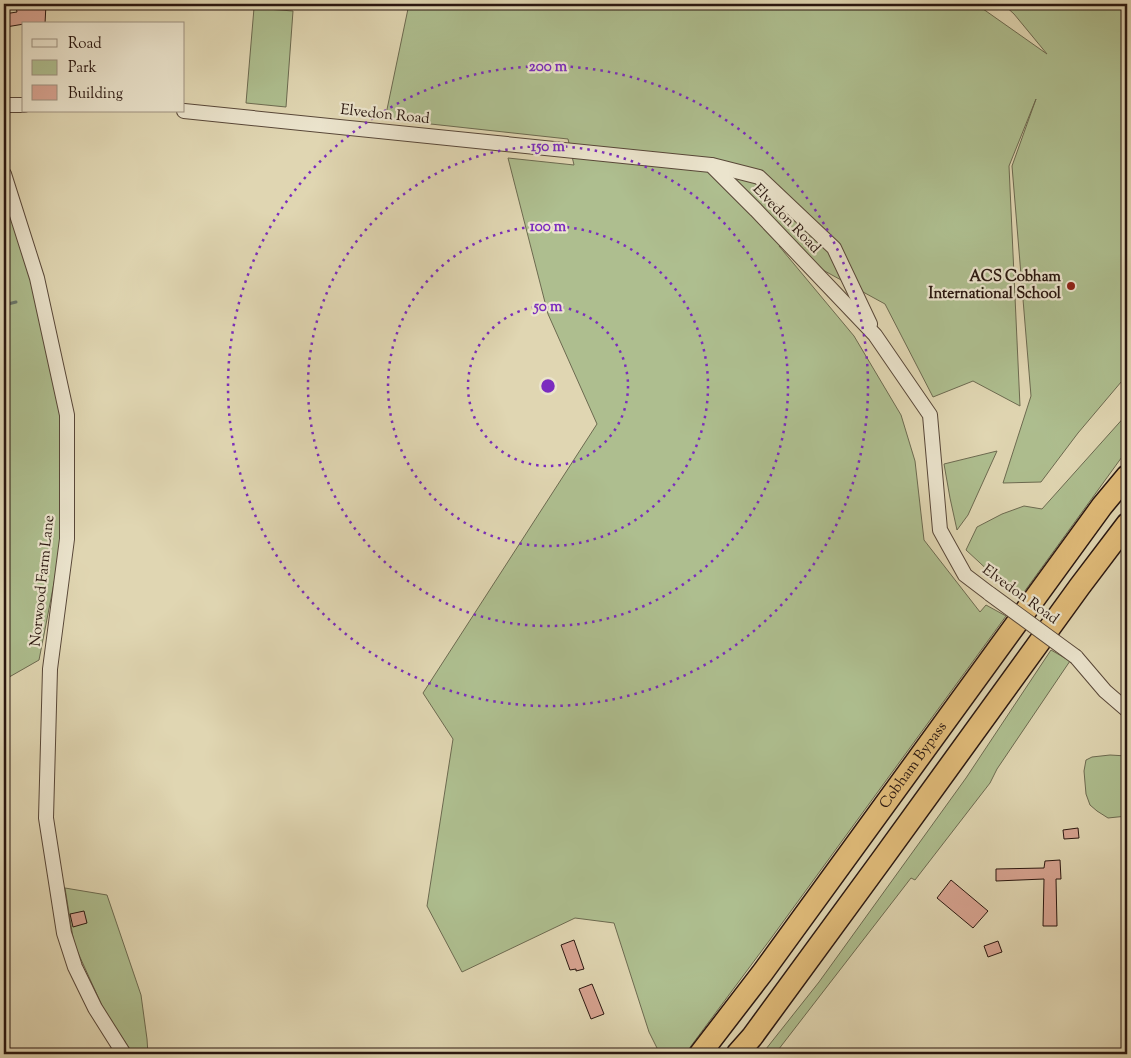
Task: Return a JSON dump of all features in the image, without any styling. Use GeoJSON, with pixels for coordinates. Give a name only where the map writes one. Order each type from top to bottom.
{"type":"FeatureCollection","features":[{"type":"Feature","properties":{"kind":"highway","name":"Cobham Bypass"},"geometry":{"type":"LineString","coordinates":[[700,1054],[763,972],[1096,514],[1127,476]]}},
{"type":"Feature","properties":{"kind":"highway","name":"Cobham Bypass"},"geometry":{"type":"LineString","coordinates":[[737,1054],[752,1037],[1127,524]]}},
{"type":"Feature","properties":{"kind":"street"},"geometry":{"type":"LineString","coordinates":[[4,105],[22,104]]}},
{"type":"Feature","properties":{"kind":"street","name":"Elvedon Road"},"geometry":{"type":"LineString","coordinates":[[185,111],[711,165],[875,335],[930,415],[940,530],[964,575],[1076,657],[1104,691],[1127,710]]}},
{"type":"Feature","properties":{"kind":"street"},"geometry":{"type":"LineString","coordinates":[[711,165],[758,178],[834,248],[875,335]]}},
{"type":"Feature","properties":{"kind":"street","name":"Norwood Farm Lane"},"geometry":{"type":"LineString","coordinates":[[4,174],[36,278],[67,416],[67,538],[50,669],[46,818],[64,933],[75,967],[95,1008],[124,1054]]}},
{"type":"Feature","properties":{"kind":"green space"},"geometry":{"type":"Polygon","coordinates":[[[409,4],[976,4],[1047,54],[1014,14],[1003,4],[1127,4],[1127,375],[1078,433],[1041,482],[1003,483],[1031,396],[1012,166],[1036,99],[1009,166],[1020,406],[973,381],[933,397],[885,304],[779,246],[854,336],[901,415],[915,461],[924,540],[980,612],[986,605],[1006,616],[685,1054],[658,1054],[659,1052],[649,1032],[614,923],[575,918],[462,972],[427,906],[453,739],[423,693],[597,424],[548,314],[508,158],[574,165],[568,139],[385,119],[409,4]]]}},
{"type":"Feature","properties":{"kind":"green space"},"geometry":{"type":"Polygon","coordinates":[[[254,8],[293,11],[286,107],[246,103],[254,8]]]}},
{"type":"Feature","properties":{"kind":"green space"},"geometry":{"type":"Polygon","coordinates":[[[4,194],[33,284],[60,416],[63,537],[39,660],[4,680],[4,194]]]}},
{"type":"Feature","properties":{"kind":"green space"},"geometry":{"type":"Polygon","coordinates":[[[1127,414],[1127,450],[1019,599],[966,550],[977,527],[1002,514],[1024,506],[1042,509],[1127,414]]]}},
{"type":"Feature","properties":{"kind":"green space"},"geometry":{"type":"Polygon","coordinates":[[[997,451],[968,515],[957,530],[944,464],[997,451]]]}},
{"type":"Feature","properties":{"kind":"green space"},"geometry":{"type":"Polygon","coordinates":[[[1051,650],[1070,661],[997,769],[990,783],[915,880],[911,878],[775,1054],[762,1054],[819,982],[966,778],[1051,650]]]}},
{"type":"Feature","properties":{"kind":"green space"},"geometry":{"type":"Polygon","coordinates":[[[1127,756],[1127,816],[1108,818],[1090,805],[1086,794],[1084,771],[1086,760],[1092,757],[1127,756]]]}},
{"type":"Feature","properties":{"kind":"green space"},"geometry":{"type":"Polygon","coordinates":[[[65,888],[107,895],[141,995],[148,1054],[133,1054],[104,1010],[74,944],[65,888]]]}},
{"type":"Feature","properties":{"kind":"building"},"geometry":{"type":"Polygon","coordinates":[[[46,4],[45,22],[22,22],[22,24],[6,27],[4,14],[17,12],[16,7],[46,4]]]}},
{"type":"Feature","properties":{"kind":"building"},"geometry":{"type":"Polygon","coordinates":[[[1078,828],[1079,838],[1064,839],[1063,830],[1078,828]]]}},
{"type":"Feature","properties":{"kind":"building"},"geometry":{"type":"Polygon","coordinates":[[[1060,860],[1061,879],[1056,879],[1057,926],[1043,926],[1044,879],[996,881],[996,869],[1044,868],[1045,861],[1060,860]]]}},
{"type":"Feature","properties":{"kind":"building"},"geometry":{"type":"Polygon","coordinates":[[[951,880],[988,911],[973,928],[937,898],[951,880]]]}},
{"type":"Feature","properties":{"kind":"building"},"geometry":{"type":"Polygon","coordinates":[[[84,911],[87,923],[73,927],[70,914],[84,911]]]}},
{"type":"Feature","properties":{"kind":"building"},"geometry":{"type":"Polygon","coordinates":[[[574,940],[584,969],[576,971],[576,969],[570,970],[561,945],[574,940]]]}},
{"type":"Feature","properties":{"kind":"building"},"geometry":{"type":"Polygon","coordinates":[[[998,941],[1002,952],[988,957],[984,946],[998,941]]]}},
{"type":"Feature","properties":{"kind":"building"},"geometry":{"type":"Polygon","coordinates":[[[592,984],[604,1014],[591,1019],[579,989],[592,984]]]}},
{"type":"Feature","properties":{"kind":"waterway"},"geometry":{"type":"LineString","coordinates":[[4,305],[16,302]]}},
{"type":"Feature","properties":{"kind":"place","name":"ACS Cobham International School"},"geometry":{"type":"Point","coordinates":[1071,286]}}]}
